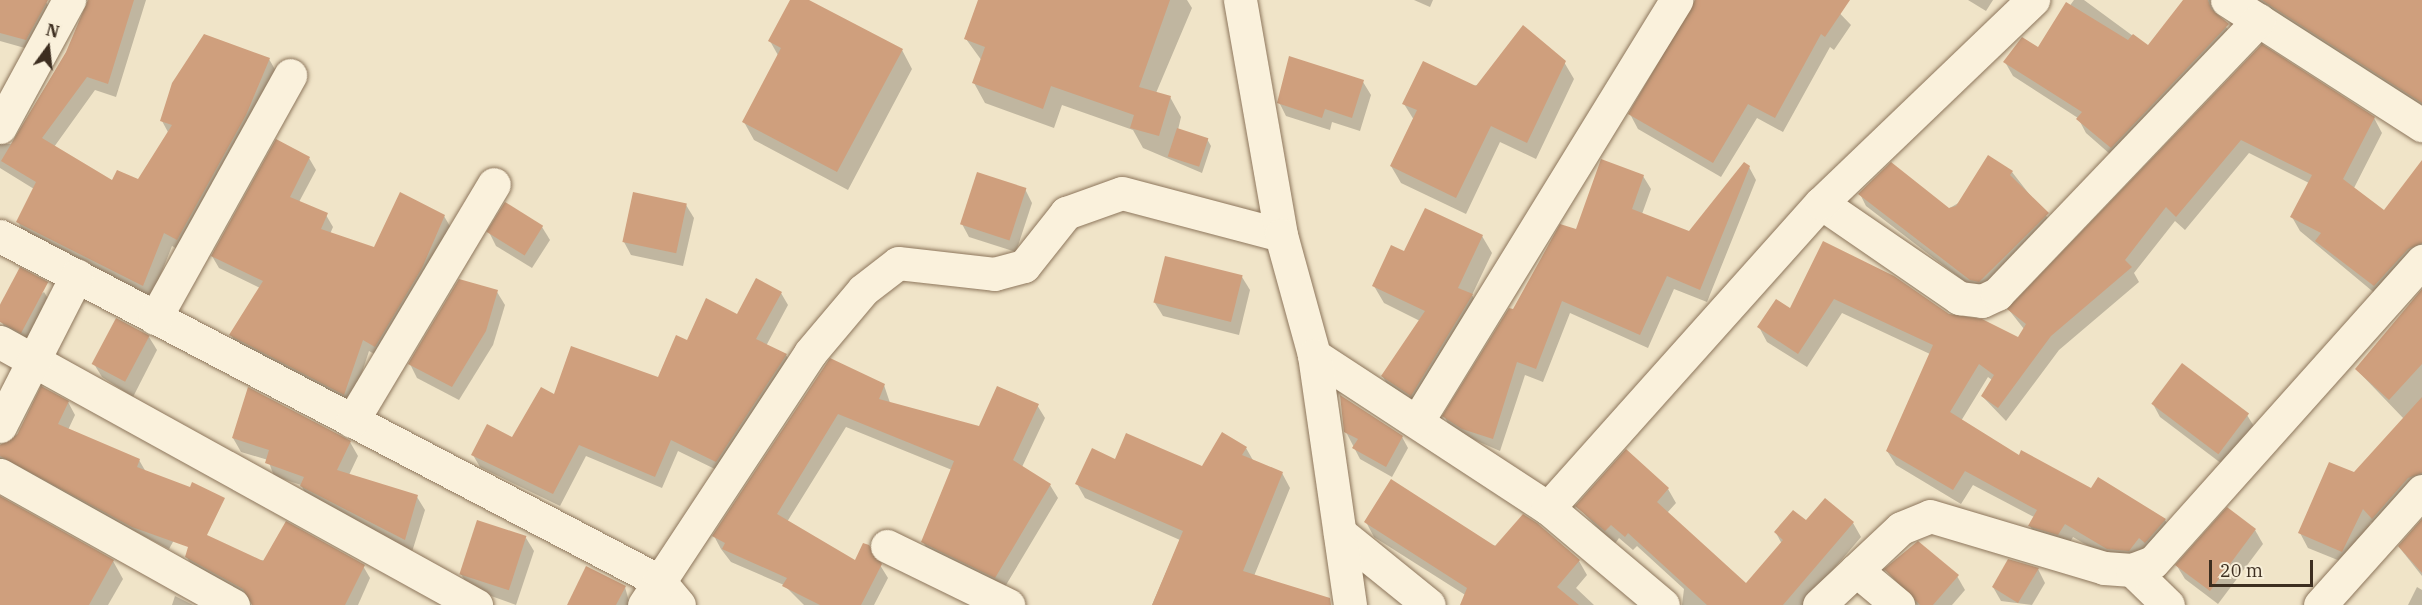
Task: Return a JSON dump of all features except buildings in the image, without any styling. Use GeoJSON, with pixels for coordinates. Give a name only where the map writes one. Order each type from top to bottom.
{"type":"FeatureCollection","features":[{"type":"Feature","properties":{"kind":"street"},"geometry":{"type":"LineString","coordinates":[[0,127],[69,0]]}},
{"type":"Feature","properties":{"kind":"street"},"geometry":{"type":"LineString","coordinates":[[1240,0],[1281,235],[1314,355],[1350,605]]}},
{"type":"Feature","properties":{"kind":"street"},"geometry":{"type":"LineString","coordinates":[[1418,420],[1676,0]]}},
{"type":"Feature","properties":{"kind":"street"},"geometry":{"type":"LineString","coordinates":[[1548,508],[1821,203],[2033,0]]}},
{"type":"Feature","properties":{"kind":"street"},"geometry":{"type":"LineString","coordinates":[[2227,0],[2422,125]]}},
{"type":"Feature","properties":{"kind":"street"},"geometry":{"type":"LineString","coordinates":[[1821,203],[1959,298],[1982,301],[1997,294],[2259,20]]}},
{"type":"Feature","properties":{"kind":"street"},"geometry":{"type":"LineString","coordinates":[[155,318],[290,75]]}},
{"type":"Feature","properties":{"kind":"street"},"geometry":{"type":"LineString","coordinates":[[352,421],[494,183]]}},
{"type":"Feature","properties":{"kind":"street"},"geometry":{"type":"LineString","coordinates":[[0,236],[352,421],[661,597],[810,353],[863,290],[898,263],[994,274],[1024,266],[1066,213],[1122,194],[1281,235]]}},
{"type":"Feature","properties":{"kind":"street"},"geometry":{"type":"LineString","coordinates":[[1819,605],[1901,528],[1930,516],[2104,568],[2132,570],[2153,562],[2422,261]]}},
{"type":"Feature","properties":{"kind":"street"},"geometry":{"type":"LineString","coordinates":[[0,426],[77,275]]}},
{"type":"Feature","properties":{"kind":"street"},"geometry":{"type":"LineString","coordinates":[[0,342],[476,605]]}},
{"type":"Feature","properties":{"kind":"street"},"geometry":{"type":"LineString","coordinates":[[1314,355],[1418,420],[1548,508],[1663,605]]}},
{"type":"Feature","properties":{"kind":"street"},"geometry":{"type":"LineString","coordinates":[[0,475],[233,605]]}},
{"type":"Feature","properties":{"kind":"street"},"geometry":{"type":"LineString","coordinates":[[2320,605],[2422,491]]}},
{"type":"Feature","properties":{"kind":"street"},"geometry":{"type":"LineString","coordinates":[[1340,533],[1429,605]]}},
{"type":"Feature","properties":{"kind":"street"},"geometry":{"type":"LineString","coordinates":[[887,546],[1008,605]]}},
{"type":"Feature","properties":{"kind":"street"},"geometry":{"type":"LineString","coordinates":[[1856,570],[1898,605]]}},
{"type":"Feature","properties":{"kind":"street"},"geometry":{"type":"LineString","coordinates":[[2132,570],[2168,605]]}}]}
